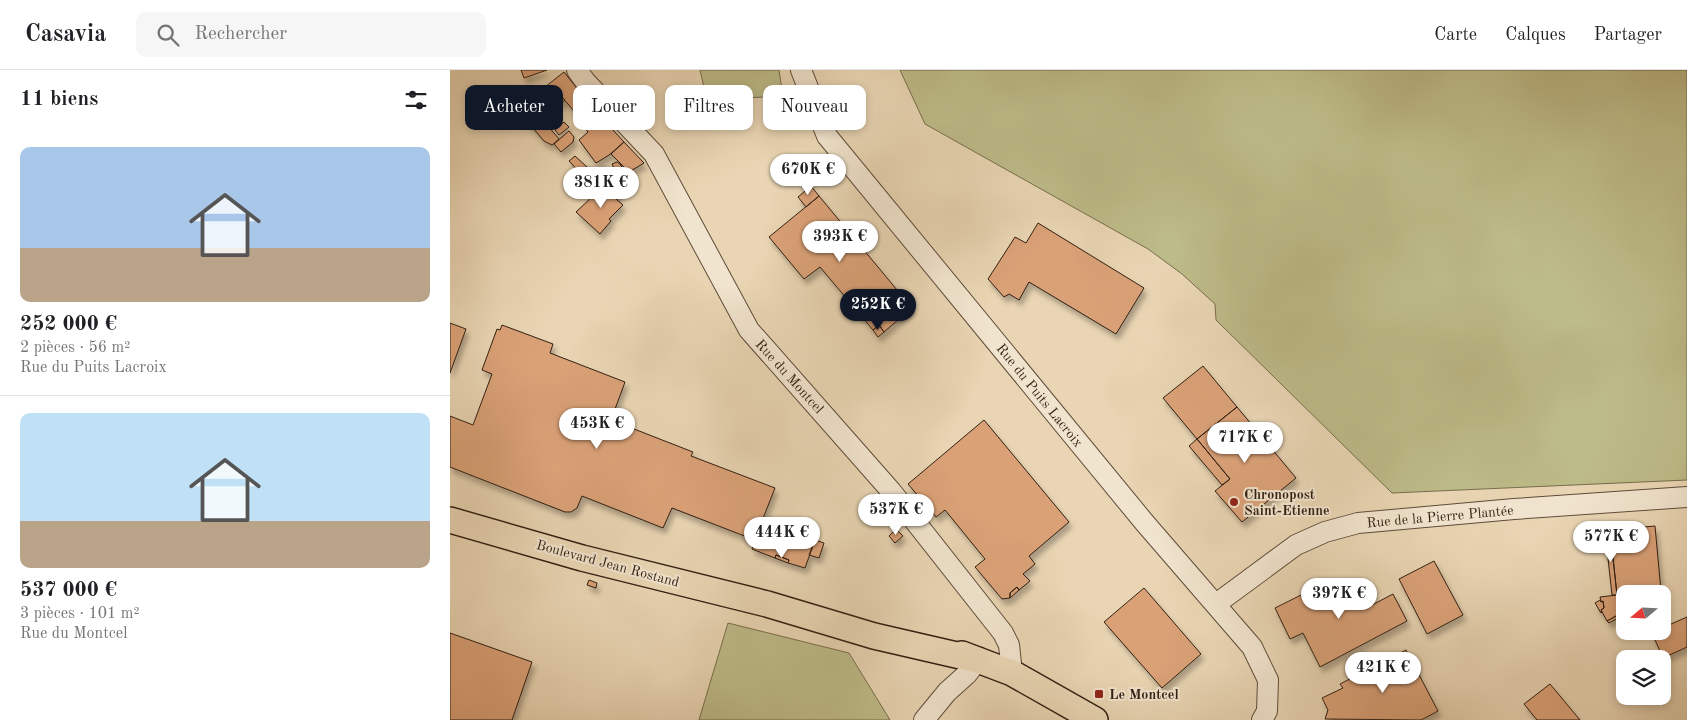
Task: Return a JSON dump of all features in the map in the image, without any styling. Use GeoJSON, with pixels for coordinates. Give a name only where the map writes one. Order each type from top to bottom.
{"type":"FeatureCollection","features":[{"type":"Feature","properties":{"kind":"main road","name":"Boulevard Jean Rostand"},"geometry":{"type":"LineString","coordinates":[[450,520],[582,558],[767,604],[874,636],[978,660],[1012,673],[1095,720]]}},
{"type":"Feature","properties":{"kind":"street","name":"Rue du Montcel"},"geometry":{"type":"LineString","coordinates":[[577,70],[585,81],[654,154],[749,330],[891,491],[1003,633],[1009,645],[1012,673]]}},
{"type":"Feature","properties":{"kind":"street","name":"Rue du Puits Lacroix"},"geometry":{"type":"LineString","coordinates":[[801,70],[827,136],[1138,514],[1252,647],[1268,680],[1267,711],[1262,720]]}},
{"type":"Feature","properties":{"kind":"street","name":"Rue de la Pierre Plantée"},"geometry":{"type":"LineString","coordinates":[[1216,604],[1296,546],[1325,532],[1358,523],[1514,509],[1687,497]]}},
{"type":"Feature","properties":{"kind":"street"},"geometry":{"type":"LineString","coordinates":[[924,720],[947,692],[967,674],[978,660]]}},
{"type":"Feature","properties":{"kind":"shaded area"},"geometry":{"type":"Polygon","coordinates":[[[700,70],[779,70],[781,85],[763,85],[763,97],[753,98],[753,85],[704,85],[700,70]]]}},
{"type":"Feature","properties":{"kind":"shaded area"},"geometry":{"type":"Polygon","coordinates":[[[900,70],[1687,70],[1687,480],[1392,493],[1216,320],[1215,304],[1182,274],[1148,249],[925,124],[900,70]]]}},
{"type":"Feature","properties":{"kind":"shaded area"},"geometry":{"type":"Polygon","coordinates":[[[728,623],[849,653],[890,720],[699,720],[728,623]]]}},
{"type":"Feature","properties":{"kind":"building"},"geometry":{"type":"Polygon","coordinates":[[[521,70],[547,70],[524,78],[521,70]]]}},
{"type":"Feature","properties":{"kind":"building"},"geometry":{"type":"Polygon","coordinates":[[[564,72],[574,85],[573,110],[563,98],[563,85],[548,85],[564,72]]]}},
{"type":"Feature","properties":{"kind":"building"},"geometry":{"type":"Polygon","coordinates":[[[563,123],[569,127],[559,135],[555,130],[563,130],[563,123]]]}},
{"type":"Feature","properties":{"kind":"building"},"geometry":{"type":"Polygon","coordinates":[[[535,130],[551,130],[559,139],[552,145],[544,141],[535,130]]]}},
{"type":"Feature","properties":{"kind":"building"},"geometry":{"type":"Polygon","coordinates":[[[587,130],[613,130],[624,142],[596,163],[579,140],[588,132],[587,130]]]}},
{"type":"Feature","properties":{"kind":"building"},"geometry":{"type":"Polygon","coordinates":[[[569,131],[574,137],[573,142],[561,152],[554,144],[569,131]]]}},
{"type":"Feature","properties":{"kind":"building"},"geometry":{"type":"Polygon","coordinates":[[[624,142],[644,163],[629,172],[611,154],[624,142]]]}},
{"type":"Feature","properties":{"kind":"building"},"geometry":{"type":"Polygon","coordinates":[[[575,156],[588,168],[580,173],[569,161],[575,156]]]}},
{"type":"Feature","properties":{"kind":"building"},"geometry":{"type":"Polygon","coordinates":[[[617,162],[621,165],[626,180],[589,195],[583,183],[614,168],[612,164],[617,162]]]}},
{"type":"Feature","properties":{"kind":"building"},"geometry":{"type":"Polygon","coordinates":[[[616,185],[620,189],[618,191],[620,193],[615,198],[623,205],[609,219],[611,221],[600,234],[576,212],[594,195],[597,198],[605,190],[607,192],[616,185]]]}},
{"type":"Feature","properties":{"kind":"building"},"geometry":{"type":"Polygon","coordinates":[[[811,186],[819,196],[806,207],[798,197],[811,186]]]}},
{"type":"Feature","properties":{"kind":"building"},"geometry":{"type":"Polygon","coordinates":[[[819,196],[912,308],[884,332],[879,325],[873,330],[820,267],[804,279],[769,237],[819,196]]]}},
{"type":"Feature","properties":{"kind":"building"},"geometry":{"type":"Polygon","coordinates":[[[1038,223],[1144,288],[1116,334],[1029,282],[1019,300],[1009,294],[1004,297],[988,279],[1015,237],[1026,243],[1038,223]]]}},
{"type":"Feature","properties":{"kind":"building"},"geometry":{"type":"Polygon","coordinates":[[[450,323],[466,329],[450,373],[450,323]]]}},
{"type":"Feature","properties":{"kind":"building"},"geometry":{"type":"Polygon","coordinates":[[[502,325],[553,344],[550,353],[625,382],[611,420],[693,452],[691,456],[775,488],[762,521],[786,529],[785,532],[798,536],[799,534],[815,540],[805,568],[788,563],[789,560],[776,555],[775,558],[752,549],[755,540],[672,508],[663,528],[582,496],[577,508],[571,512],[565,512],[450,467],[450,416],[473,425],[492,374],[482,370],[497,329],[500,330],[502,325]]]}},
{"type":"Feature","properties":{"kind":"building"},"geometry":{"type":"Polygon","coordinates":[[[879,325],[884,332],[878,337],[873,330],[879,325]]]}},
{"type":"Feature","properties":{"kind":"building"},"geometry":{"type":"Polygon","coordinates":[[[1203,366],[1237,407],[1197,439],[1163,398],[1203,366]]]}},
{"type":"Feature","properties":{"kind":"building"},"geometry":{"type":"Polygon","coordinates":[[[1237,407],[1296,478],[1242,522],[1215,491],[1230,479],[1197,439],[1237,407]]]}},
{"type":"Feature","properties":{"kind":"building"},"geometry":{"type":"Polygon","coordinates":[[[984,420],[1069,522],[1029,556],[1035,564],[1023,574],[1030,581],[1019,590],[1017,587],[1010,593],[1010,598],[1002,599],[975,567],[985,559],[945,510],[936,517],[908,484],[984,420]]]}},
{"type":"Feature","properties":{"kind":"building"},"geometry":{"type":"Polygon","coordinates":[[[1197,439],[1230,479],[1222,485],[1189,446],[1197,439]]]}},
{"type":"Feature","properties":{"kind":"building"},"geometry":{"type":"Polygon","coordinates":[[[1655,526],[1660,585],[1616,586],[1610,530],[1655,526]]]}},
{"type":"Feature","properties":{"kind":"building"},"geometry":{"type":"Polygon","coordinates":[[[896,529],[903,536],[895,543],[889,536],[896,529]]]}},
{"type":"Feature","properties":{"kind":"building"},"geometry":{"type":"Polygon","coordinates":[[[1610,530],[1616,595],[1612,595],[1605,531],[1610,530]]]}},
{"type":"Feature","properties":{"kind":"building"},"geometry":{"type":"Polygon","coordinates":[[[815,540],[824,543],[819,558],[809,555],[815,540]]]}},
{"type":"Feature","properties":{"kind":"building"},"geometry":{"type":"Polygon","coordinates":[[[776,555],[789,560],[788,563],[775,558],[776,555]]]}},
{"type":"Feature","properties":{"kind":"building"},"geometry":{"type":"Polygon","coordinates":[[[1434,561],[1463,615],[1427,634],[1399,579],[1434,561]]]}},
{"type":"Feature","properties":{"kind":"building"},"geometry":{"type":"Polygon","coordinates":[[[1359,579],[1372,605],[1393,594],[1407,621],[1320,667],[1303,633],[1290,639],[1275,608],[1313,589],[1319,600],[1359,579]]]}},
{"type":"Feature","properties":{"kind":"building"},"geometry":{"type":"Polygon","coordinates":[[[589,580],[597,583],[596,588],[587,585],[589,580]]]}},
{"type":"Feature","properties":{"kind":"building"},"geometry":{"type":"Polygon","coordinates":[[[1017,587],[1019,590],[1010,598],[1010,593],[1017,587]]]}},
{"type":"Feature","properties":{"kind":"building"},"geometry":{"type":"Polygon","coordinates":[[[1144,588],[1201,654],[1162,688],[1104,622],[1144,588]]]}},
{"type":"Feature","properties":{"kind":"building"},"geometry":{"type":"Polygon","coordinates":[[[1616,595],[1616,616],[1607,621],[1601,610],[1604,608],[1600,597],[1616,595]]]}},
{"type":"Feature","properties":{"kind":"building"},"geometry":{"type":"Polygon","coordinates":[[[1600,600],[1601,602],[1603,601],[1604,608],[1601,610],[1601,613],[1595,603],[1600,600]]]}},
{"type":"Feature","properties":{"kind":"building"},"geometry":{"type":"Polygon","coordinates":[[[1616,616],[1616,619],[1609,623],[1607,621],[1616,616]]]}},
{"type":"Feature","properties":{"kind":"building"},"geometry":{"type":"Polygon","coordinates":[[[1687,617],[1687,647],[1671,654],[1671,650],[1659,650],[1655,640],[1671,640],[1671,624],[1687,617]]]}},
{"type":"Feature","properties":{"kind":"building"},"geometry":{"type":"Polygon","coordinates":[[[450,633],[532,662],[512,720],[450,720],[450,633]]]}},
{"type":"Feature","properties":{"kind":"building"},"geometry":{"type":"Polygon","coordinates":[[[1406,650],[1438,711],[1421,720],[1325,719],[1328,710],[1322,698],[1343,688],[1340,684],[1406,650]]]}},
{"type":"Feature","properties":{"kind":"building"},"geometry":{"type":"Polygon","coordinates":[[[1550,684],[1580,720],[1537,720],[1524,704],[1550,684]]]}},
{"type":"Feature","properties":{"kind":"place","name":"Chronopost Saint-Etienne"},"geometry":{"type":"Point","coordinates":[1234,502]}},
{"type":"Feature","properties":{"kind":"place","name":"Le Montcel"},"geometry":{"type":"Point","coordinates":[1099,694]}}]}
